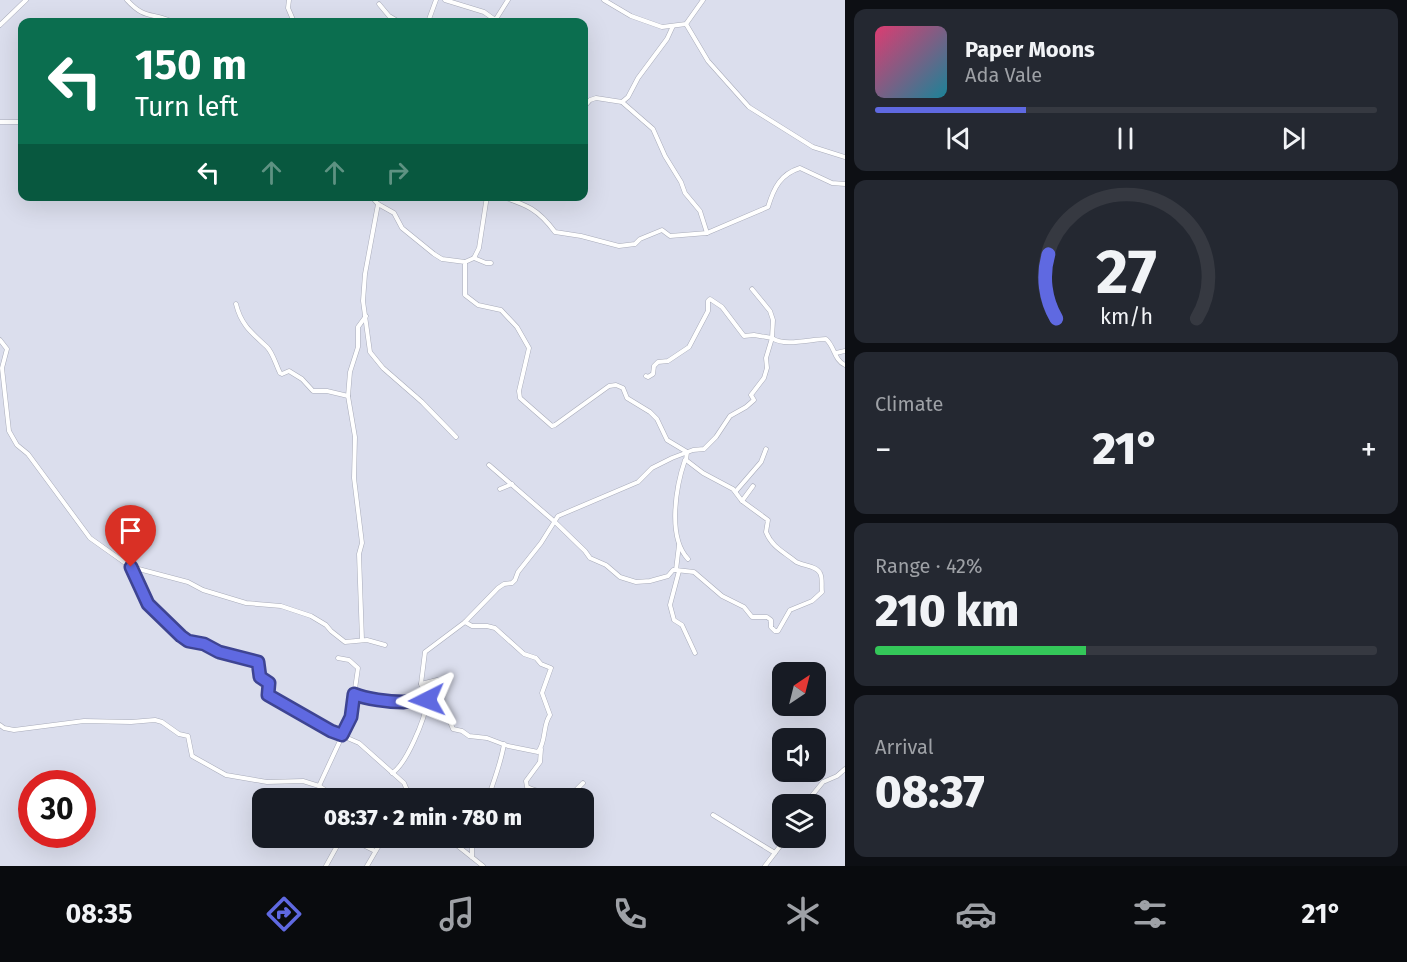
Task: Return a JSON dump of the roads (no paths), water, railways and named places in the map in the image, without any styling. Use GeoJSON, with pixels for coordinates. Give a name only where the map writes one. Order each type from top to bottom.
{"type":"FeatureCollection","features":[{"type":"Feature","properties":{"kind":"street"},"geometry":{"type":"LineString","coordinates":[[0,25],[26,0]]}},
{"type":"Feature","properties":{"kind":"street"},"geometry":{"type":"LineString","coordinates":[[127,0],[137,11],[149,16],[165,18]]}},
{"type":"Feature","properties":{"kind":"street"},"geometry":{"type":"LineString","coordinates":[[289,0],[288,8],[292,18]]}},
{"type":"Feature","properties":{"kind":"street"},"geometry":{"type":"LineString","coordinates":[[429,18],[435,0]]}},
{"type":"Feature","properties":{"kind":"street"},"geometry":{"type":"LineString","coordinates":[[445,0],[484,12],[493,18]]}},
{"type":"Feature","properties":{"kind":"street"},"geometry":{"type":"LineString","coordinates":[[461,6],[464,0]]}},
{"type":"Feature","properties":{"kind":"street"},"geometry":{"type":"LineString","coordinates":[[499,18],[508,0]]}},
{"type":"Feature","properties":{"kind":"street"},"geometry":{"type":"LineString","coordinates":[[604,0],[630,16],[662,27],[686,24],[703,0]]}},
{"type":"Feature","properties":{"kind":"street"},"geometry":{"type":"LineString","coordinates":[[379,4],[392,18]]}},
{"type":"Feature","properties":{"kind":"street"},"geometry":{"type":"LineString","coordinates":[[686,24],[708,61],[749,107],[813,147],[844,157]]}},
{"type":"Feature","properties":{"kind":"street"},"geometry":{"type":"LineString","coordinates":[[622,102],[628,97],[638,78],[667,39],[673,26]]}},
{"type":"Feature","properties":{"kind":"street"},"geometry":{"type":"LineString","coordinates":[[588,102],[596,98],[622,102],[653,129],[685,193],[700,211],[707,233]]}},
{"type":"Feature","properties":{"kind":"street"},"geometry":{"type":"LineString","coordinates":[[0,122],[18,122]]}},
{"type":"Feature","properties":{"kind":"street"},"geometry":{"type":"LineString","coordinates":[[514,201],[531,207],[543,216],[555,232],[619,246],[635,244],[640,239],[662,230],[670,236],[707,233],[767,208],[773,190],[786,174],[793,170],[801,168],[832,183],[844,184]]}},
{"type":"Feature","properties":{"kind":"street"},"geometry":{"type":"LineString","coordinates":[[375,201],[394,213],[402,228],[434,254],[442,259],[465,262],[474,258],[479,248],[486,201]]}},
{"type":"Feature","properties":{"kind":"street"},"geometry":{"type":"LineString","coordinates":[[378,204],[363,301],[370,352],[383,368],[422,402],[456,437]]}},
{"type":"Feature","properties":{"kind":"street"},"geometry":{"type":"LineString","coordinates":[[474,258],[491,263]]}},
{"type":"Feature","properties":{"kind":"street"},"geometry":{"type":"LineString","coordinates":[[465,262],[465,296],[478,305],[501,310],[517,327],[529,348],[519,391],[520,398],[538,415],[552,426],[555,425],[609,386],[616,385],[623,388],[627,398],[657,419],[667,440],[687,452]]}},
{"type":"Feature","properties":{"kind":"street"},"geometry":{"type":"LineString","coordinates":[[392,773],[398,769],[413,741],[427,702],[421,684],[425,652],[465,622],[471,614],[488,601],[498,588],[515,580],[518,572],[558,516],[639,482],[656,465],[687,452],[704,449],[730,417],[753,402],[752,392],[764,378],[767,368],[766,358],[772,338],[773,320],[770,311],[752,289]]}},
{"type":"Feature","properties":{"kind":"street"},"geometry":{"type":"LineString","coordinates":[[646,376],[654,374],[654,366],[658,362],[668,361],[689,346],[708,311],[710,299],[722,307],[744,336],[753,335],[772,338],[776,341],[794,342],[826,339],[831,343],[838,361],[844,365]]}},
{"type":"Feature","properties":{"kind":"street"},"geometry":{"type":"LineString","coordinates":[[236,304],[238,314],[246,328],[268,348],[280,373],[289,371],[302,379],[313,391],[327,391],[348,396]]}},
{"type":"Feature","properties":{"kind":"street"},"geometry":{"type":"LineString","coordinates":[[362,640],[359,554],[362,543],[354,478],[355,437],[348,396],[350,372],[358,347],[358,327],[366,316]]}},
{"type":"Feature","properties":{"kind":"street"},"geometry":{"type":"LineString","coordinates":[[0,340],[7,349],[2,368],[9,431],[17,445],[28,454],[90,538],[131,567],[188,582],[203,590],[246,603],[280,606],[311,616],[326,625],[345,642],[362,640],[385,645]]}},
{"type":"Feature","properties":{"kind":"street"},"geometry":{"type":"LineString","coordinates":[[836,353],[844,351]]}},
{"type":"Feature","properties":{"kind":"street"},"geometry":{"type":"LineString","coordinates":[[736,491],[756,469],[766,449]]}},
{"type":"Feature","properties":{"kind":"street"},"geometry":{"type":"LineString","coordinates":[[687,452],[677,487],[675,517],[679,545],[682,553],[688,559]]}},
{"type":"Feature","properties":{"kind":"street"},"geometry":{"type":"LineString","coordinates":[[489,465],[555,522],[590,558],[606,565],[620,577],[627,581],[650,581],[668,576],[673,570],[694,572],[722,596],[744,607],[752,617],[767,617],[771,621],[771,627],[778,631],[790,610],[812,602],[822,592],[821,574],[816,569],[796,563],[790,555],[778,550],[766,532],[768,520],[742,501],[736,491],[703,474],[686,459]]}},
{"type":"Feature","properties":{"kind":"street"},"geometry":{"type":"LineString","coordinates":[[500,489],[512,484]]}},
{"type":"Feature","properties":{"kind":"street"},"geometry":{"type":"LineString","coordinates":[[742,501],[753,486]]}},
{"type":"Feature","properties":{"kind":"street"},"geometry":{"type":"LineString","coordinates":[[679,545],[677,571],[670,605],[674,620],[682,625],[695,653]]}},
{"type":"Feature","properties":{"kind":"street"},"geometry":{"type":"LineString","coordinates":[[131,567],[148,604],[181,636],[188,641],[204,644],[219,652],[258,662],[260,677],[269,683],[268,695],[331,731],[359,743],[404,783],[406,788]]}},
{"type":"Feature","properties":{"kind":"street"},"geometry":{"type":"LineString","coordinates":[[354,694],[369,699],[404,702],[415,699],[427,702],[443,708],[453,729],[457,731],[462,731],[469,736],[483,737],[538,752],[545,740],[544,729],[550,715],[542,693],[551,668],[525,654],[495,628],[472,626],[465,622]]}},
{"type":"Feature","properties":{"kind":"street"},"geometry":{"type":"LineString","coordinates":[[319,786],[351,717],[358,668],[349,660],[338,658]]}},
{"type":"Feature","properties":{"kind":"street"},"geometry":{"type":"LineString","coordinates":[[421,684],[437,680]]}},
{"type":"Feature","properties":{"kind":"street"},"geometry":{"type":"LineString","coordinates":[[0,725],[14,730],[84,721],[162,722],[179,734],[188,736],[192,756],[226,775],[267,782],[303,781],[322,788]]}},
{"type":"Feature","properties":{"kind":"street"},"geometry":{"type":"LineString","coordinates":[[490,788],[501,765],[504,744]]}},
{"type":"Feature","properties":{"kind":"street"},"geometry":{"type":"LineString","coordinates":[[541,748],[540,762],[526,781],[527,787],[532,790],[563,794],[568,798],[583,783]]}},
{"type":"Feature","properties":{"kind":"street"},"geometry":{"type":"LineString","coordinates":[[813,794],[823,782],[837,776],[844,769]]}},
{"type":"Feature","properties":{"kind":"street"},"geometry":{"type":"LineString","coordinates":[[713,815],[775,853]]}},
{"type":"Feature","properties":{"kind":"street"},"geometry":{"type":"LineString","coordinates":[[326,866],[338,848]]}},
{"type":"Feature","properties":{"kind":"street"},"geometry":{"type":"LineString","coordinates":[[369,848],[376,851]]}},
{"type":"Feature","properties":{"kind":"street"},"geometry":{"type":"LineString","coordinates":[[367,866],[378,848]]}},
{"type":"Feature","properties":{"kind":"street"},"geometry":{"type":"LineString","coordinates":[[459,848],[483,866]]}},
{"type":"Feature","properties":{"kind":"street"},"geometry":{"type":"LineString","coordinates":[[472,848],[472,857]]}},
{"type":"Feature","properties":{"kind":"street"},"geometry":{"type":"LineString","coordinates":[[765,866],[779,848]]}}]}
